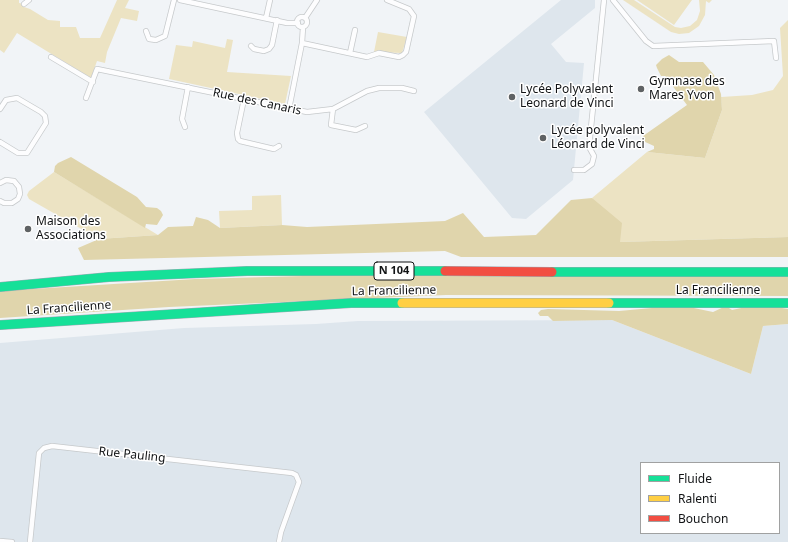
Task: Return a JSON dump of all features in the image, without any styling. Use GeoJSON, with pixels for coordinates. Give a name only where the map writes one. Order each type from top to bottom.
{"type":"FeatureCollection","features":[{"type":"Feature","properties":{"kind":"highway","name":"La Francilienne"},"geometry":{"type":"LineString","coordinates":[[0,287],[117,276],[247,271],[788,272]]}},
{"type":"Feature","properties":{"kind":"highway","name":"La Francilienne"},"geometry":{"type":"LineString","coordinates":[[0,325],[351,303],[788,303]]}},
{"type":"Feature","properties":{"kind":"street"},"geometry":{"type":"LineString","coordinates":[[24,4],[29,0]]}},
{"type":"Feature","properties":{"kind":"street"},"geometry":{"type":"LineString","coordinates":[[146,31],[149,39],[160,40],[165,36],[174,0]]}},
{"type":"Feature","properties":{"kind":"street"},"geometry":{"type":"LineString","coordinates":[[180,0],[266,18],[298,23],[303,27]]}},
{"type":"Feature","properties":{"kind":"street"},"geometry":{"type":"LineString","coordinates":[[266,18],[270,0]]}},
{"type":"Feature","properties":{"kind":"street"},"geometry":{"type":"LineString","coordinates":[[298,23],[299,19],[305,18],[317,0]]}},
{"type":"Feature","properties":{"kind":"street"},"geometry":{"type":"LineString","coordinates":[[302,43],[366,57],[379,53],[399,57],[406,52],[414,16],[412,12],[387,0]]}},
{"type":"Feature","properties":{"kind":"street"},"geometry":{"type":"LineString","coordinates":[[574,170],[584,170],[592,164],[594,156],[589,147],[604,0]]}},
{"type":"Feature","properties":{"kind":"street"},"geometry":{"type":"LineString","coordinates":[[614,0],[646,41],[653,46],[774,41],[776,58]]}},
{"type":"Feature","properties":{"kind":"street"},"geometry":{"type":"LineString","coordinates":[[289,108],[302,43],[303,27],[307,23],[305,18]]}},
{"type":"Feature","properties":{"kind":"street"},"geometry":{"type":"LineString","coordinates":[[251,46],[254,49],[264,51],[269,49],[272,45],[277,20]]}},
{"type":"Feature","properties":{"kind":"street"},"geometry":{"type":"LineString","coordinates":[[350,53],[355,30]]}},
{"type":"Feature","properties":{"kind":"street"},"geometry":{"type":"LineString","coordinates":[[51,57],[93,82],[86,98]]}},
{"type":"Feature","properties":{"kind":"street","name":"Rue des Canaris"},"geometry":{"type":"LineString","coordinates":[[93,82],[97,69],[307,112],[333,109],[367,92],[379,88],[402,88],[414,90]]}},
{"type":"Feature","properties":{"kind":"street"},"geometry":{"type":"LineString","coordinates":[[185,127],[182,119],[188,87]]}},
{"type":"Feature","properties":{"kind":"street"},"geometry":{"type":"LineString","coordinates":[[0,109],[9,98],[17,98],[43,114],[46,121],[44,128],[29,151],[24,154],[18,153],[0,142]]}},
{"type":"Feature","properties":{"kind":"street"},"geometry":{"type":"LineString","coordinates":[[244,99],[237,133],[238,139],[274,149],[280,146]]}},
{"type":"Feature","properties":{"kind":"street"},"geometry":{"type":"LineString","coordinates":[[333,109],[331,126],[356,130],[365,126]]}},
{"type":"Feature","properties":{"kind":"street"},"geometry":{"type":"LineString","coordinates":[[0,183],[6,180],[14,181],[19,187],[20,194],[18,199],[12,203],[4,203],[0,201]]}},
{"type":"Feature","properties":{"kind":"street","name":"Rue Pauling"},"geometry":{"type":"LineString","coordinates":[[30,542],[39,453],[44,448],[52,446],[292,472],[296,475],[299,482],[281,532],[279,542]]}},
{"type":"Feature","properties":{"kind":"street"},"geometry":{"type":"LineString","coordinates":[[0,540],[12,542]]}},
{"type":"Feature","properties":{"kind":"shaded area"},"geometry":{"type":"Polygon","coordinates":[[[0,0],[19,0],[19,3],[24,4],[24,7],[48,20],[60,21],[60,27],[76,27],[80,38],[100,38],[117,0],[129,0],[125,8],[139,11],[137,21],[121,18],[107,52],[105,63],[97,61],[91,78],[17,33],[4,53],[0,50],[0,0]]]}},
{"type":"Feature","properties":{"kind":"shaded area","name":"Lycée Polyvalent Leonard de Vinci"},"geometry":{"type":"Polygon","coordinates":[[[561,0],[595,0],[595,8],[551,44],[566,62],[584,63],[573,180],[526,219],[512,218],[424,112],[561,0]]]}},
{"type":"Feature","properties":{"kind":"shaded area"},"geometry":{"type":"Polygon","coordinates":[[[623,0],[634,0],[675,27],[681,28],[690,26],[697,20],[700,11],[699,0],[712,0],[709,3],[706,1],[705,15],[699,26],[689,33],[679,34],[671,32],[623,0]]]}},
{"type":"Feature","properties":{"kind":"shaded area"},"geometry":{"type":"Polygon","coordinates":[[[637,0],[692,0],[674,25],[637,0]]]}},
{"type":"Feature","properties":{"kind":"shaded area"},"geometry":{"type":"Polygon","coordinates":[[[788,20],[788,237],[620,242],[592,198],[647,152],[705,158],[722,110],[721,97],[752,95],[773,90],[783,76],[780,28],[788,20]]]}},
{"type":"Feature","properties":{"kind":"shaded area"},"geometry":{"type":"Polygon","coordinates":[[[378,32],[407,37],[402,53],[374,52],[378,32]]]}},
{"type":"Feature","properties":{"kind":"shaded area"},"geometry":{"type":"Polygon","coordinates":[[[227,39],[233,40],[227,72],[291,76],[285,104],[169,79],[176,45],[192,47],[193,41],[225,48],[227,39]]]}},
{"type":"Feature","properties":{"kind":"shaded area"},"geometry":{"type":"Polygon","coordinates":[[[669,55],[679,62],[703,62],[714,75],[721,94],[722,110],[705,158],[647,152],[654,149],[654,146],[643,141],[643,136],[687,105],[665,76],[661,76],[657,68],[656,65],[669,55]]]}},
{"type":"Feature","properties":{"kind":"shaded area"},"geometry":{"type":"Polygon","coordinates":[[[71,157],[137,197],[146,207],[157,208],[161,211],[163,215],[157,225],[146,224],[145,228],[54,172],[55,166],[58,163],[71,157]]]}},
{"type":"Feature","properties":{"kind":"shaded area"},"geometry":{"type":"Polygon","coordinates":[[[54,172],[158,235],[99,239],[29,199],[27,195],[29,191],[54,172]]]}},
{"type":"Feature","properties":{"kind":"shaded area"},"geometry":{"type":"Polygon","coordinates":[[[281,195],[282,225],[220,228],[219,211],[252,210],[252,196],[281,195]]]}},
{"type":"Feature","properties":{"kind":"shaded area"},"geometry":{"type":"Polygon","coordinates":[[[592,198],[622,223],[620,242],[788,237],[788,257],[461,257],[445,251],[84,260],[78,248],[99,239],[158,235],[168,227],[193,226],[196,217],[208,220],[220,228],[282,225],[307,227],[445,221],[463,213],[484,237],[536,235],[571,200],[592,198]]]}},
{"type":"Feature","properties":{"kind":"shaded area"},"geometry":{"type":"Polygon","coordinates":[[[788,275],[788,296],[446,295],[169,307],[0,318],[0,291],[195,279],[303,276],[788,275]]]}},
{"type":"Feature","properties":{"kind":"shaded area"},"geometry":{"type":"Polygon","coordinates":[[[674,306],[689,307],[713,312],[726,306],[732,310],[746,307],[776,307],[788,309],[788,324],[763,326],[751,374],[612,320],[553,321],[548,316],[540,316],[538,313],[541,310],[548,309],[619,311],[674,306]]]}},
{"type":"Feature","properties":{"kind":"shaded area"},"geometry":{"type":"Polygon","coordinates":[[[612,320],[751,374],[763,326],[788,324],[788,542],[0,542],[0,343],[184,328],[316,324],[358,321],[612,320]]]}},
{"type":"Feature","properties":{"kind":"traffic: fast"},"geometry":{"type":"LineString","coordinates":[[0,287],[109,277],[247,271],[445,271]]}},
{"type":"Feature","properties":{"kind":"traffic: fast"},"geometry":{"type":"LineString","coordinates":[[552,272],[788,272]]}},
{"type":"Feature","properties":{"kind":"traffic: fast"},"geometry":{"type":"LineString","coordinates":[[0,325],[351,303],[402,303]]}},
{"type":"Feature","properties":{"kind":"traffic: fast"},"geometry":{"type":"LineString","coordinates":[[609,303],[788,303]]}},
{"type":"Feature","properties":{"kind":"traffic: slow"},"geometry":{"type":"LineString","coordinates":[[402,303],[609,303]]}},
{"type":"Feature","properties":{"kind":"traffic: jam"},"geometry":{"type":"LineString","coordinates":[[445,271],[552,272]]}},
{"type":"Feature","properties":{"kind":"place","name":"Gymnase des Mares Yvon"},"geometry":{"type":"Point","coordinates":[641,89]}},
{"type":"Feature","properties":{"kind":"place","name":"Lycée Polyvalent Leonard de Vinci"},"geometry":{"type":"Point","coordinates":[512,97]}},
{"type":"Feature","properties":{"kind":"place","name":"Lycée polyvalent Léonard de Vinci"},"geometry":{"type":"Point","coordinates":[543,138]}},
{"type":"Feature","properties":{"kind":"place","name":"Maison des Associations"},"geometry":{"type":"Point","coordinates":[28,229]}}]}
